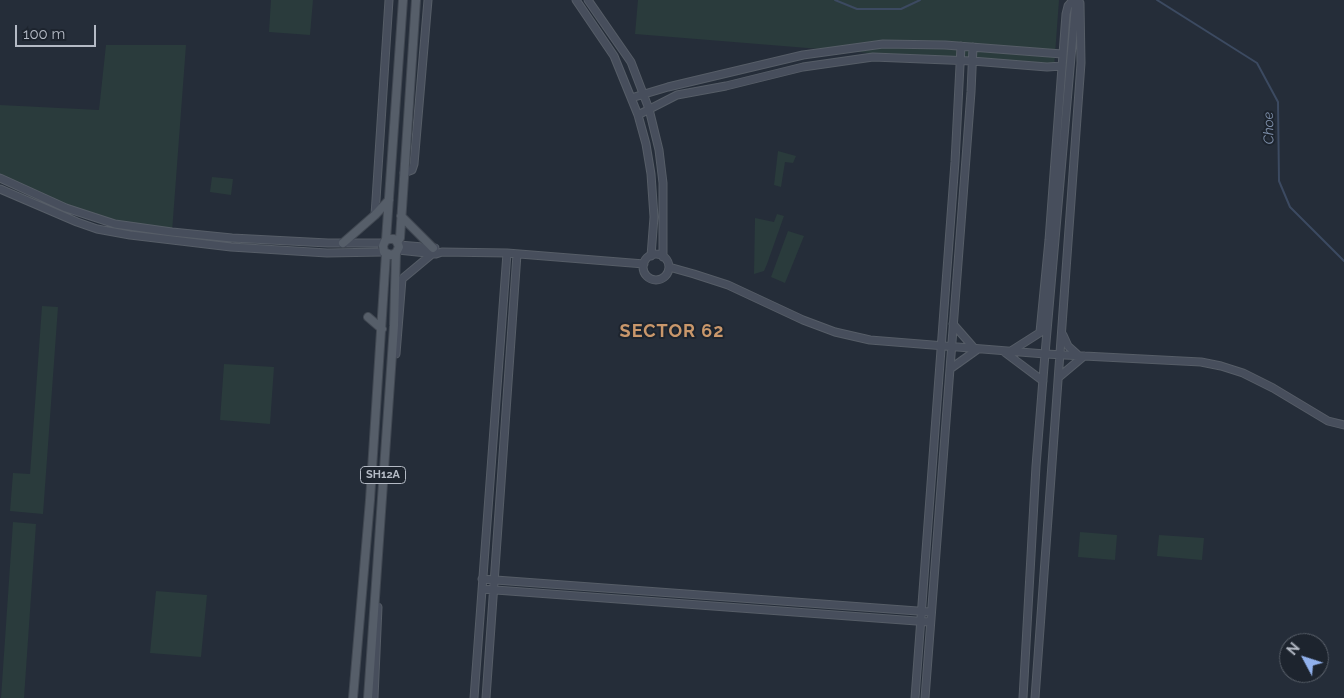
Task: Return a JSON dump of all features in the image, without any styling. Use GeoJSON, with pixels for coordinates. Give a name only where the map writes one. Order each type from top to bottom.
{"type":"FeatureCollection","features":[{"type":"Feature","properties":{"kind":"main road"},"geometry":{"type":"LineString","coordinates":[[385,242],[392,239],[398,247],[390,255],[385,253],[383,248],[389,200],[403,0]]}},
{"type":"Feature","properties":{"kind":"main road","name":"SH12A"},"geometry":{"type":"LineString","coordinates":[[372,698],[396,326],[398,247],[416,0]]}},
{"type":"Feature","properties":{"kind":"main road"},"geometry":{"type":"LineString","coordinates":[[343,243],[375,216],[389,200]]}},
{"type":"Feature","properties":{"kind":"main road"},"geometry":{"type":"LineString","coordinates":[[401,216],[433,251]]}},
{"type":"Feature","properties":{"kind":"main road","name":"SH12A"},"geometry":{"type":"LineString","coordinates":[[353,698],[370,500],[382,329],[385,253]]}},
{"type":"Feature","properties":{"kind":"main road"},"geometry":{"type":"LineString","coordinates":[[368,318],[382,329]]}},
{"type":"Feature","properties":{"kind":"street"},"geometry":{"type":"LineString","coordinates":[[375,216],[389,0]]}},
{"type":"Feature","properties":{"kind":"street"},"geometry":{"type":"LineString","coordinates":[[404,173],[412,170],[414,164],[428,0]]}},
{"type":"Feature","properties":{"kind":"street"},"geometry":{"type":"LineString","coordinates":[[576,0],[614,56],[638,115],[646,144],[651,174],[654,217],[652,256]]}},
{"type":"Feature","properties":{"kind":"street"},"geometry":{"type":"LineString","coordinates":[[588,0],[631,62],[649,109],[659,150],[663,183],[663,256],[668,262],[669,267],[664,277],[653,280],[644,272],[644,264],[652,256],[663,256]]}},
{"type":"Feature","properties":{"kind":"street"},"geometry":{"type":"LineString","coordinates":[[1024,698],[1036,476],[1045,354],[1043,330],[1062,54],[1066,14],[1068,6],[1074,0]]}},
{"type":"Feature","properties":{"kind":"street"},"geometry":{"type":"LineString","coordinates":[[1043,330],[1074,0]]}},
{"type":"Feature","properties":{"kind":"street"},"geometry":{"type":"LineString","coordinates":[[1035,698],[1081,63],[1080,0]]}},
{"type":"Feature","properties":{"kind":"street"},"geometry":{"type":"LineString","coordinates":[[631,98],[803,55],[889,43],[962,46],[1062,54]]}},
{"type":"Feature","properties":{"kind":"street"},"geometry":{"type":"LineString","coordinates":[[915,698],[950,235],[962,46]]}},
{"type":"Feature","properties":{"kind":"street"},"geometry":{"type":"LineString","coordinates":[[924,698],[952,347],[973,47]]}},
{"type":"Feature","properties":{"kind":"street"},"geometry":{"type":"LineString","coordinates":[[638,115],[677,96],[803,67],[879,57],[972,61],[1047,67],[1062,66]]}},
{"type":"Feature","properties":{"kind":"street"},"geometry":{"type":"LineString","coordinates":[[960,91],[971,92]]}},
{"type":"Feature","properties":{"kind":"street"},"geometry":{"type":"LineString","coordinates":[[955,162],[965,163]]}},
{"type":"Feature","properties":{"kind":"street"},"geometry":{"type":"LineString","coordinates":[[0,178],[66,208],[115,224],[232,238],[343,243],[385,242]]}},
{"type":"Feature","properties":{"kind":"street"},"geometry":{"type":"LineString","coordinates":[[14,195],[18,186]]}},
{"type":"Feature","properties":{"kind":"street"},"geometry":{"type":"LineString","coordinates":[[0,189],[77,222],[97,229],[130,235],[231,247],[347,254],[385,253]]}},
{"type":"Feature","properties":{"kind":"street"},"geometry":{"type":"LineString","coordinates":[[950,235],[959,236]]}},
{"type":"Feature","properties":{"kind":"street"},"geometry":{"type":"LineString","coordinates":[[398,247],[442,252],[517,254],[644,264]]}},
{"type":"Feature","properties":{"kind":"street"},"geometry":{"type":"LineString","coordinates":[[396,326],[402,279],[433,251]]}},
{"type":"Feature","properties":{"kind":"street"},"geometry":{"type":"LineString","coordinates":[[474,698],[507,254]]}},
{"type":"Feature","properties":{"kind":"street"},"geometry":{"type":"LineString","coordinates":[[486,698],[517,254]]}},
{"type":"Feature","properties":{"kind":"street"},"geometry":{"type":"LineString","coordinates":[[669,267],[728,285],[803,320],[835,332],[870,340],[1045,354],[1201,362],[1221,366],[1243,373],[1274,388],[1328,421],[1344,425]]}},
{"type":"Feature","properties":{"kind":"street"},"geometry":{"type":"LineString","coordinates":[[953,324],[976,348]]}},
{"type":"Feature","properties":{"kind":"street"},"geometry":{"type":"LineString","coordinates":[[1010,351],[1043,330]]}},
{"type":"Feature","properties":{"kind":"street"},"geometry":{"type":"LineString","coordinates":[[1062,333],[1067,344],[1081,356]]}},
{"type":"Feature","properties":{"kind":"street"},"geometry":{"type":"LineString","coordinates":[[950,369],[976,348]]}},
{"type":"Feature","properties":{"kind":"street"},"geometry":{"type":"LineString","coordinates":[[1002,350],[1043,382]]}},
{"type":"Feature","properties":{"kind":"street"},"geometry":{"type":"LineString","coordinates":[[1059,377],[1081,356]]}},
{"type":"Feature","properties":{"kind":"street"},"geometry":{"type":"LineString","coordinates":[[492,458],[502,457]]}},
{"type":"Feature","properties":{"kind":"street"},"geometry":{"type":"LineString","coordinates":[[482,579],[931,612]]}},
{"type":"Feature","properties":{"kind":"street"},"geometry":{"type":"LineString","coordinates":[[482,589],[930,622]]}},
{"type":"Feature","properties":{"kind":"street"},"geometry":{"type":"LineString","coordinates":[[619,599],[620,589]]}},
{"type":"Feature","properties":{"kind":"street"},"geometry":{"type":"LineString","coordinates":[[693,604],[694,594]]}},
{"type":"Feature","properties":{"kind":"street"},"geometry":{"type":"LineString","coordinates":[[847,606],[847,616]]}},
{"type":"Feature","properties":{"kind":"shaded area"},"geometry":{"type":"Polygon","coordinates":[[[271,0],[313,0],[310,35],[269,32],[271,0]]]}},
{"type":"Feature","properties":{"kind":"shaded area"},"geometry":{"type":"Polygon","coordinates":[[[638,0],[1059,0],[1054,68],[635,34],[638,0]]]}},
{"type":"Feature","properties":{"kind":"shaded area"},"geometry":{"type":"Polygon","coordinates":[[[106,45],[186,45],[172,232],[115,224],[0,180],[0,105],[99,110],[106,45]]]}},
{"type":"Feature","properties":{"kind":"shaded area"},"geometry":{"type":"Polygon","coordinates":[[[778,151],[796,156],[793,163],[785,162],[781,187],[774,185],[778,151]]]}},
{"type":"Feature","properties":{"kind":"shaded area"},"geometry":{"type":"Polygon","coordinates":[[[212,177],[233,179],[231,195],[210,192],[212,177]]]}},
{"type":"Feature","properties":{"kind":"shaded area"},"geometry":{"type":"Polygon","coordinates":[[[777,214],[784,216],[767,264],[764,271],[754,274],[755,218],[774,222],[777,214]]]}},
{"type":"Feature","properties":{"kind":"shaded area"},"geometry":{"type":"Polygon","coordinates":[[[788,231],[804,236],[785,283],[771,277],[788,231]]]}},
{"type":"Feature","properties":{"kind":"shaded area"},"geometry":{"type":"Polygon","coordinates":[[[42,306],[58,307],[43,514],[10,511],[13,473],[30,474],[42,306]]]}},
{"type":"Feature","properties":{"kind":"shaded area"},"geometry":{"type":"Polygon","coordinates":[[[224,364],[274,367],[270,424],[220,420],[224,364]]]}},
{"type":"Feature","properties":{"kind":"shaded area"},"geometry":{"type":"Polygon","coordinates":[[[13,522],[36,524],[24,698],[1,698],[13,522]]]}},
{"type":"Feature","properties":{"kind":"shaded area"},"geometry":{"type":"Polygon","coordinates":[[[1080,532],[1117,535],[1115,560],[1078,557],[1080,532]]]}},
{"type":"Feature","properties":{"kind":"shaded area"},"geometry":{"type":"Polygon","coordinates":[[[1159,535],[1204,538],[1202,560],[1157,556],[1159,535]]]}},
{"type":"Feature","properties":{"kind":"shaded area"},"geometry":{"type":"Polygon","coordinates":[[[156,591],[207,595],[201,657],[150,653],[156,591]]]}},
{"type":"Feature","properties":{"kind":"waterway","name":"Choe"},"geometry":{"type":"LineString","coordinates":[[835,0],[857,9],[901,9],[920,0]]}},
{"type":"Feature","properties":{"kind":"waterway","name":"Choe"},"geometry":{"type":"LineString","coordinates":[[1157,0],[1257,63],[1278,102],[1279,181],[1290,207],[1344,261]]}},
{"type":"Feature","properties":{"kind":"district","name":"SECTOR 62"},"geometry":{"type":"Point","coordinates":[672,332]}}]}
